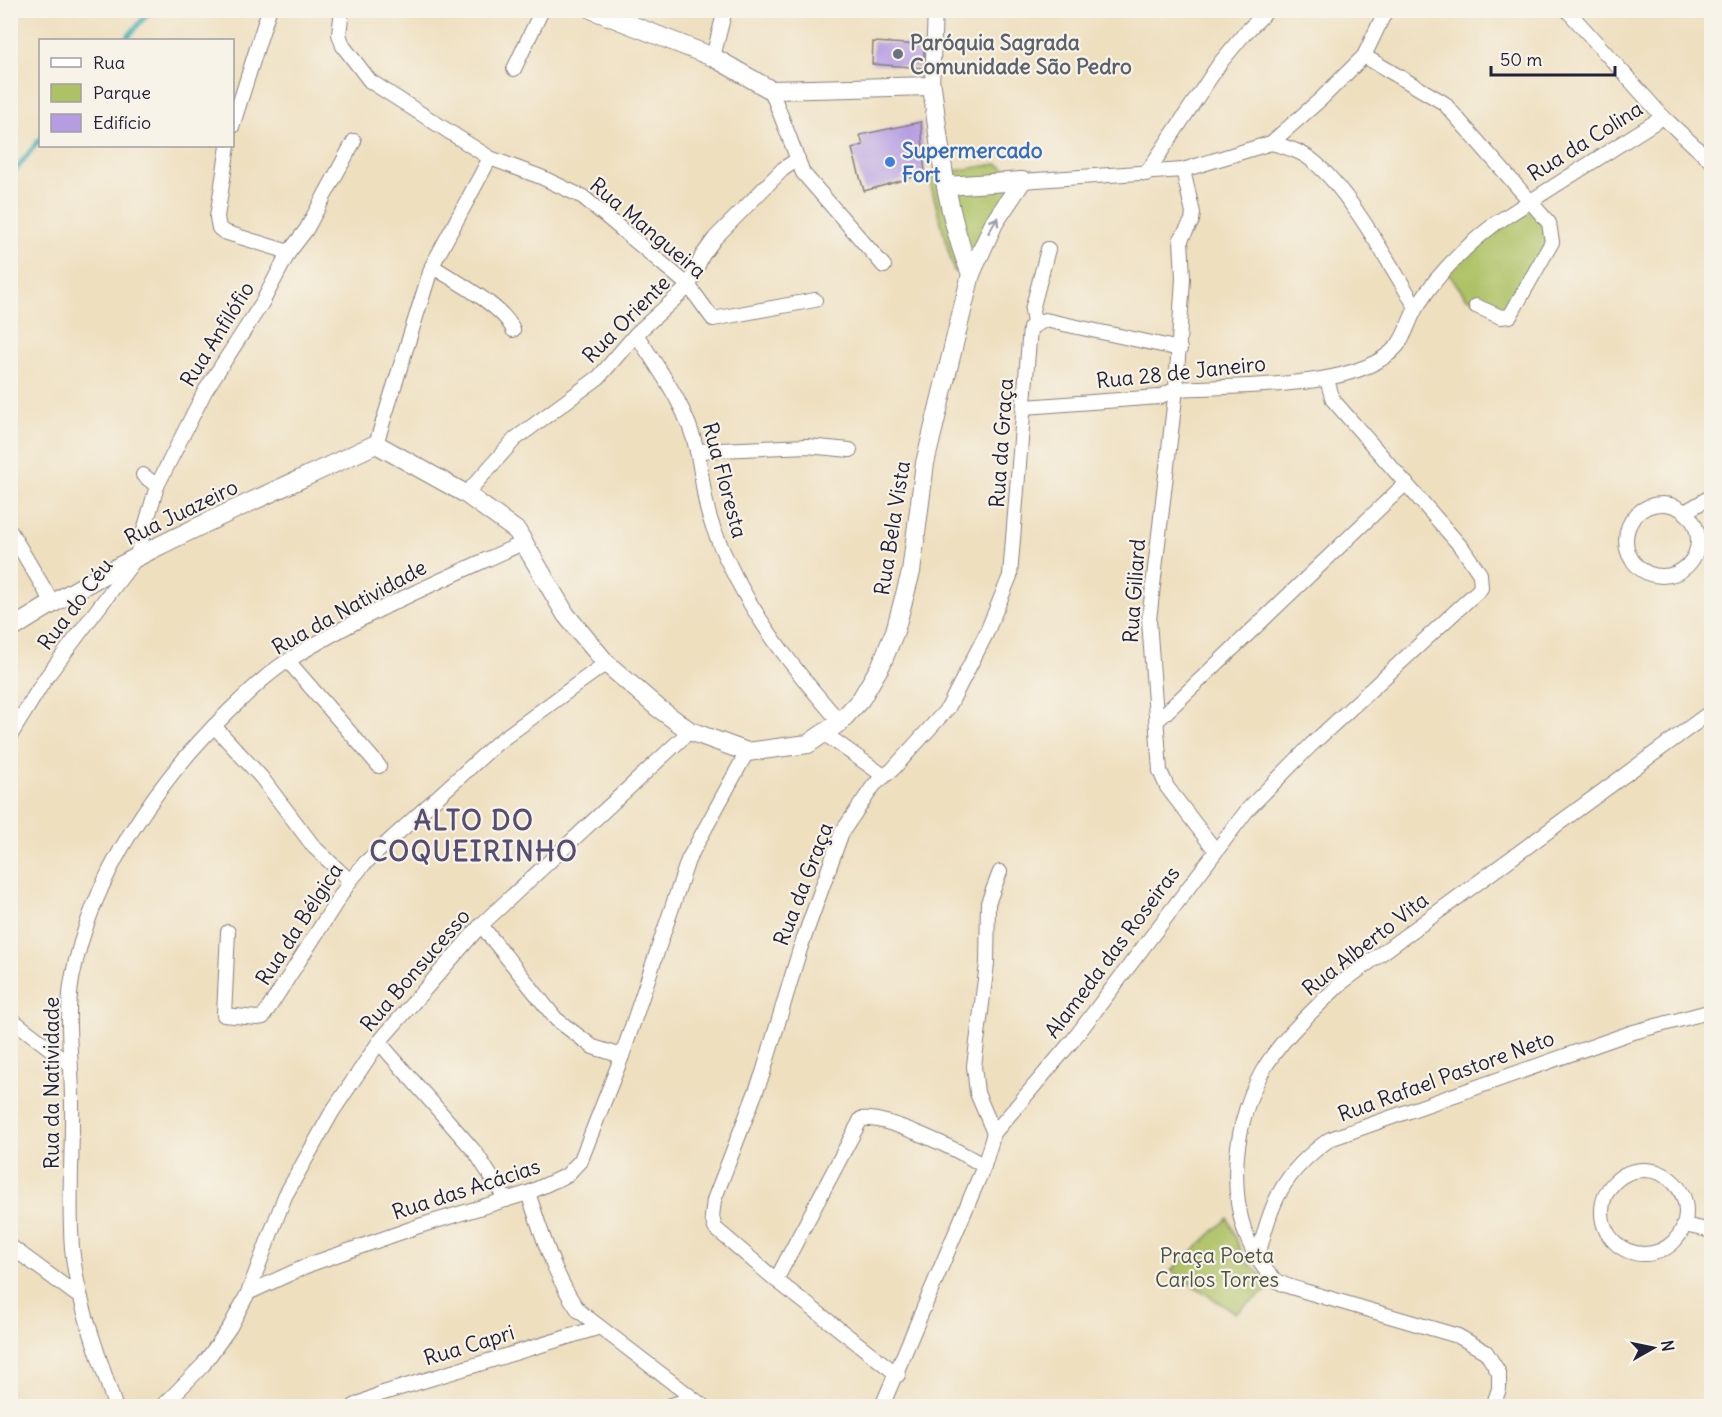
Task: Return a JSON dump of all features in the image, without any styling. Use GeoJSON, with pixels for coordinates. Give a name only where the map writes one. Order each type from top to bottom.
{"type":"FeatureCollection","features":[{"type":"Feature","properties":{"kind":"main road"},"geometry":{"type":"LineString","coordinates":[[593,10],[713,57],[771,90],[932,86],[946,186],[958,243],[971,274]]}},
{"type":"Feature","properties":{"kind":"main road"},"geometry":{"type":"LineString","coordinates":[[946,186],[1022,181]]}},
{"type":"Feature","properties":{"kind":"main road","name":"Rua Bela Vista"},"geometry":{"type":"LineString","coordinates":[[376,444],[466,494],[517,531],[566,615],[606,663],[658,708],[690,731],[747,752],[808,744],[840,722],[861,699],[881,665],[905,600],[911,572],[925,463],[971,274],[994,223],[1022,181]]}},
{"type":"Feature","properties":{"kind":"main road","name":"Rua Juazeiro"},"geometry":{"type":"LineString","coordinates":[[10,630],[52,602],[136,558],[376,444]]}},
{"type":"Feature","properties":{"kind":"street"},"geometry":{"type":"LineString","coordinates":[[234,121],[269,10]]}},
{"type":"Feature","properties":{"kind":"street","name":"Rua Mangueira"},"geometry":{"type":"LineString","coordinates":[[342,10],[339,34],[343,46],[370,81],[490,158],[541,177],[584,197],[689,286],[713,319],[815,300]]}},
{"type":"Feature","properties":{"kind":"street"},"geometry":{"type":"LineString","coordinates":[[514,69],[542,10]]}},
{"type":"Feature","properties":{"kind":"street"},"geometry":{"type":"LineString","coordinates":[[713,57],[725,10]]}},
{"type":"Feature","properties":{"kind":"street"},"geometry":{"type":"LineString","coordinates":[[932,86],[935,10]]}},
{"type":"Feature","properties":{"kind":"street"},"geometry":{"type":"LineString","coordinates":[[1146,174],[1220,63],[1268,10]]}},
{"type":"Feature","properties":{"kind":"street"},"geometry":{"type":"LineString","coordinates":[[1022,181],[1183,170],[1271,143],[1321,99],[1364,56],[1386,10]]}},
{"type":"Feature","properties":{"kind":"street"},"geometry":{"type":"LineString","coordinates":[[1567,10],[1663,117],[1712,162]]}},
{"type":"Feature","properties":{"kind":"street"},"geometry":{"type":"LineString","coordinates":[[1364,56],[1444,103],[1530,201]]}},
{"type":"Feature","properties":{"kind":"street"},"geometry":{"type":"LineString","coordinates":[[771,90],[798,159],[813,185],[884,266]]}},
{"type":"Feature","properties":{"kind":"street","name":"Rua da Colina"},"geometry":{"type":"LineString","coordinates":[[1416,307],[1451,262],[1471,242],[1530,201],[1663,117]]}},
{"type":"Feature","properties":{"kind":"street","name":"Rua Anfilófio"},"geometry":{"type":"LineString","coordinates":[[136,558],[157,486],[205,391],[262,303],[289,252],[306,230],[354,141]]}},
{"type":"Feature","properties":{"kind":"street"},"geometry":{"type":"LineString","coordinates":[[1271,143],[1296,150],[1313,161],[1341,189],[1416,307]]}},
{"type":"Feature","properties":{"kind":"street"},"geometry":{"type":"LineString","coordinates":[[228,147],[217,217],[219,228],[224,232],[289,252]]}},
{"type":"Feature","properties":{"kind":"street"},"geometry":{"type":"LineString","coordinates":[[376,444],[432,266],[490,158]]}},
{"type":"Feature","properties":{"kind":"street","name":"Rua Oriente"},"geometry":{"type":"LineString","coordinates":[[466,494],[515,439],[599,377],[636,334],[689,286],[702,256],[715,238],[783,169],[798,159]]}},
{"type":"Feature","properties":{"kind":"street","name":"Rua Giliard"},"geometry":{"type":"LineString","coordinates":[[1183,170],[1193,213],[1192,221],[1181,239],[1180,349],[1149,620],[1150,665],[1158,720],[1162,780],[1215,850]]}},
{"type":"Feature","properties":{"kind":"street","name":"Rua da Colina"},"geometry":{"type":"LineString","coordinates":[[1476,306],[1502,317],[1510,316],[1552,242],[1549,223],[1530,201]]}},
{"type":"Feature","properties":{"kind":"street","name":"Rua da Graça"},"geometry":{"type":"LineString","coordinates":[[897,1375],[776,1280],[715,1228],[712,1216],[714,1200],[763,1073],[800,949],[842,832],[874,785],[948,708],[986,634],[1010,576],[1030,328],[1040,322],[1032,310],[1048,249]]}},
{"type":"Feature","properties":{"kind":"street"},"geometry":{"type":"LineString","coordinates":[[432,266],[486,302],[511,324],[513,330]]}},
{"type":"Feature","properties":{"kind":"street","name":"Rua 28 de Janeiro"},"geometry":{"type":"LineString","coordinates":[[1025,407],[1159,397],[1169,395],[1176,389],[1327,380],[1370,364],[1388,354],[1401,340],[1416,307]]}},
{"type":"Feature","properties":{"kind":"street"},"geometry":{"type":"LineString","coordinates":[[1040,322],[1180,349]]}},
{"type":"Feature","properties":{"kind":"street","name":"Rua Floresta"},"geometry":{"type":"LineString","coordinates":[[636,334],[672,389],[687,418],[697,451],[711,524],[741,588],[766,630],[809,687],[840,722]]}},
{"type":"Feature","properties":{"kind":"street"},"geometry":{"type":"LineString","coordinates":[[1158,720],[1406,483],[1333,400],[1327,380]]}},
{"type":"Feature","properties":{"kind":"street"},"geometry":{"type":"LineString","coordinates":[[697,451],[807,446],[850,450]]}},
{"type":"Feature","properties":{"kind":"street"},"geometry":{"type":"LineString","coordinates":[[143,475],[157,486]]}},
{"type":"Feature","properties":{"kind":"street","name":"Alameda das Roseiras"},"geometry":{"type":"LineString","coordinates":[[882,1407],[984,1166],[994,1133],[1080,1031],[1248,809],[1311,745],[1481,588],[1480,574],[1463,549],[1406,483]]}},
{"type":"Feature","properties":{"kind":"street"},"geometry":{"type":"LineString","coordinates":[[1685,512],[1712,496]]}},
{"type":"Feature","properties":{"kind":"street"},"geometry":{"type":"LineString","coordinates":[[1651,506],[1674,506],[1685,512],[1697,532],[1695,555],[1679,572],[1656,576],[1636,565],[1627,543],[1633,520],[1651,506]]}},
{"type":"Feature","properties":{"kind":"street"},"geometry":{"type":"LineString","coordinates":[[10,531],[52,602]]}},
{"type":"Feature","properties":{"kind":"street","name":"Rua da Natividade"},"geometry":{"type":"LineString","coordinates":[[115,1407],[81,1298],[72,1248],[70,995],[84,935],[102,887],[130,832],[164,782],[214,726],[248,693],[288,661],[389,604],[525,542]]}},
{"type":"Feature","properties":{"kind":"street","name":"Rua do Céu"},"geometry":{"type":"LineString","coordinates":[[10,736],[45,679],[136,558]]}},
{"type":"Feature","properties":{"kind":"street"},"geometry":{"type":"LineString","coordinates":[[288,661],[379,766]]}},
{"type":"Feature","properties":{"kind":"street","name":"Rua da Bélgica"},"geometry":{"type":"LineString","coordinates":[[228,932],[224,1015],[263,1017],[350,881],[365,863],[497,743],[606,663]]}},
{"type":"Feature","properties":{"kind":"street","name":"Rua Alberto Vita"},"geometry":{"type":"LineString","coordinates":[[1493,1407],[1499,1389],[1499,1372],[1486,1352],[1458,1336],[1282,1284],[1268,1273],[1245,1235],[1238,1206],[1237,1158],[1242,1115],[1262,1072],[1293,1029],[1341,983],[1712,711]]}},
{"type":"Feature","properties":{"kind":"street"},"geometry":{"type":"LineString","coordinates":[[214,726],[261,777],[314,847],[350,881]]}},
{"type":"Feature","properties":{"kind":"street","name":"Rua Bonsucesso"},"geometry":{"type":"LineString","coordinates":[[248,1293],[285,1196],[332,1112],[379,1042],[481,925],[690,731]]}},
{"type":"Feature","properties":{"kind":"street"},"geometry":{"type":"LineString","coordinates":[[825,734],[884,776]]}},
{"type":"Feature","properties":{"kind":"street","name":"Rua das Acácias"},"geometry":{"type":"LineString","coordinates":[[248,1293],[310,1264],[419,1226],[528,1193],[567,1175],[581,1160],[622,1056],[688,860],[747,752]]}},
{"type":"Feature","properties":{"kind":"street"},"geometry":{"type":"LineString","coordinates":[[994,1133],[977,1093],[974,1066],[987,964],[988,903],[1000,872]]}},
{"type":"Feature","properties":{"kind":"street"},"geometry":{"type":"LineString","coordinates":[[481,925],[556,1019],[593,1047],[622,1056]]}},
{"type":"Feature","properties":{"kind":"street","name":"Rua Rafael Pastore Neto"},"geometry":{"type":"LineString","coordinates":[[1258,1256],[1268,1217],[1285,1181],[1304,1158],[1330,1139],[1630,1033],[1712,1011]]}},
{"type":"Feature","properties":{"kind":"street"},"geometry":{"type":"LineString","coordinates":[[10,1018],[70,1064]]}},
{"type":"Feature","properties":{"kind":"street"},"geometry":{"type":"LineString","coordinates":[[379,1042],[476,1154],[506,1200]]}},
{"type":"Feature","properties":{"kind":"street"},"geometry":{"type":"LineString","coordinates":[[776,1280],[861,1119],[877,1119],[962,1153],[984,1166]]}},
{"type":"Feature","properties":{"kind":"street"},"geometry":{"type":"LineString","coordinates":[[1639,1170],[1659,1173],[1677,1185],[1683,1197],[1686,1211],[1684,1225],[1678,1237],[1662,1250],[1642,1255],[1628,1252],[1616,1245],[1607,1234],[1602,1214],[1606,1193],[1614,1182],[1625,1174],[1639,1170]]}},
{"type":"Feature","properties":{"kind":"street"},"geometry":{"type":"LineString","coordinates":[[528,1193],[546,1245],[568,1296],[597,1328],[698,1403]]}},
{"type":"Feature","properties":{"kind":"street"},"geometry":{"type":"LineString","coordinates":[[1684,1225],[1712,1231]]}},
{"type":"Feature","properties":{"kind":"street"},"geometry":{"type":"LineString","coordinates":[[10,1246],[81,1298]]}},
{"type":"Feature","properties":{"kind":"street"},"geometry":{"type":"LineString","coordinates":[[162,1407],[203,1365],[230,1327],[248,1293]]}},
{"type":"Feature","properties":{"kind":"street","name":"Rua Capri"},"geometry":{"type":"LineString","coordinates":[[354,1407],[380,1394],[597,1328]]}},
{"type":"Feature","properties":{"kind":"street"},"geometry":{"type":"LineString","coordinates":[[668,1407],[698,1403]]}},
{"type":"Feature","properties":{"kind":"green space"},"geometry":{"type":"Polygon","coordinates":[[[997,164],[1018,175],[974,267],[954,272],[928,175],[997,164]]]}},
{"type":"Feature","properties":{"kind":"green space"},"geometry":{"type":"Polygon","coordinates":[[[1530,201],[1551,227],[1551,243],[1507,312],[1466,297],[1447,272],[1530,201]]]}},
{"type":"Feature","properties":{"kind":"green space","name":"Praça Poeta Carlos Torres"},"geometry":{"type":"Polygon","coordinates":[[[1228,1218],[1244,1259],[1273,1286],[1235,1313],[1171,1271],[1228,1218]]]}},
{"type":"Feature","properties":{"kind":"building","name":"Paróquia Sagrada Comunidade São Pedro"},"geometry":{"type":"Polygon","coordinates":[[[873,42],[924,45],[924,68],[872,64],[873,42]]]}},
{"type":"Feature","properties":{"kind":"building","name":"Supermercado Fort"},"geometry":{"type":"Polygon","coordinates":[[[921,122],[925,174],[864,191],[852,149],[863,145],[860,135],[921,122]]]}},
{"type":"Feature","properties":{"kind":"waterway"},"geometry":{"type":"LineString","coordinates":[[126,39],[151,10]]}},
{"type":"Feature","properties":{"kind":"waterway"},"geometry":{"type":"LineString","coordinates":[[10,177],[39,140]]}},
{"type":"Feature","properties":{"kind":"place","name":"Paróquia Sagrada Comunidade São Pedro"},"geometry":{"type":"Point","coordinates":[898,54]}},
{"type":"Feature","properties":{"kind":"place","name":"Supermercado Fort"},"geometry":{"type":"Point","coordinates":[890,162]}},
{"type":"Feature","properties":{"kind":"district","name":"ALTO DO COQUEIRINHO"},"geometry":{"type":"Point","coordinates":[474,836]}}]}
